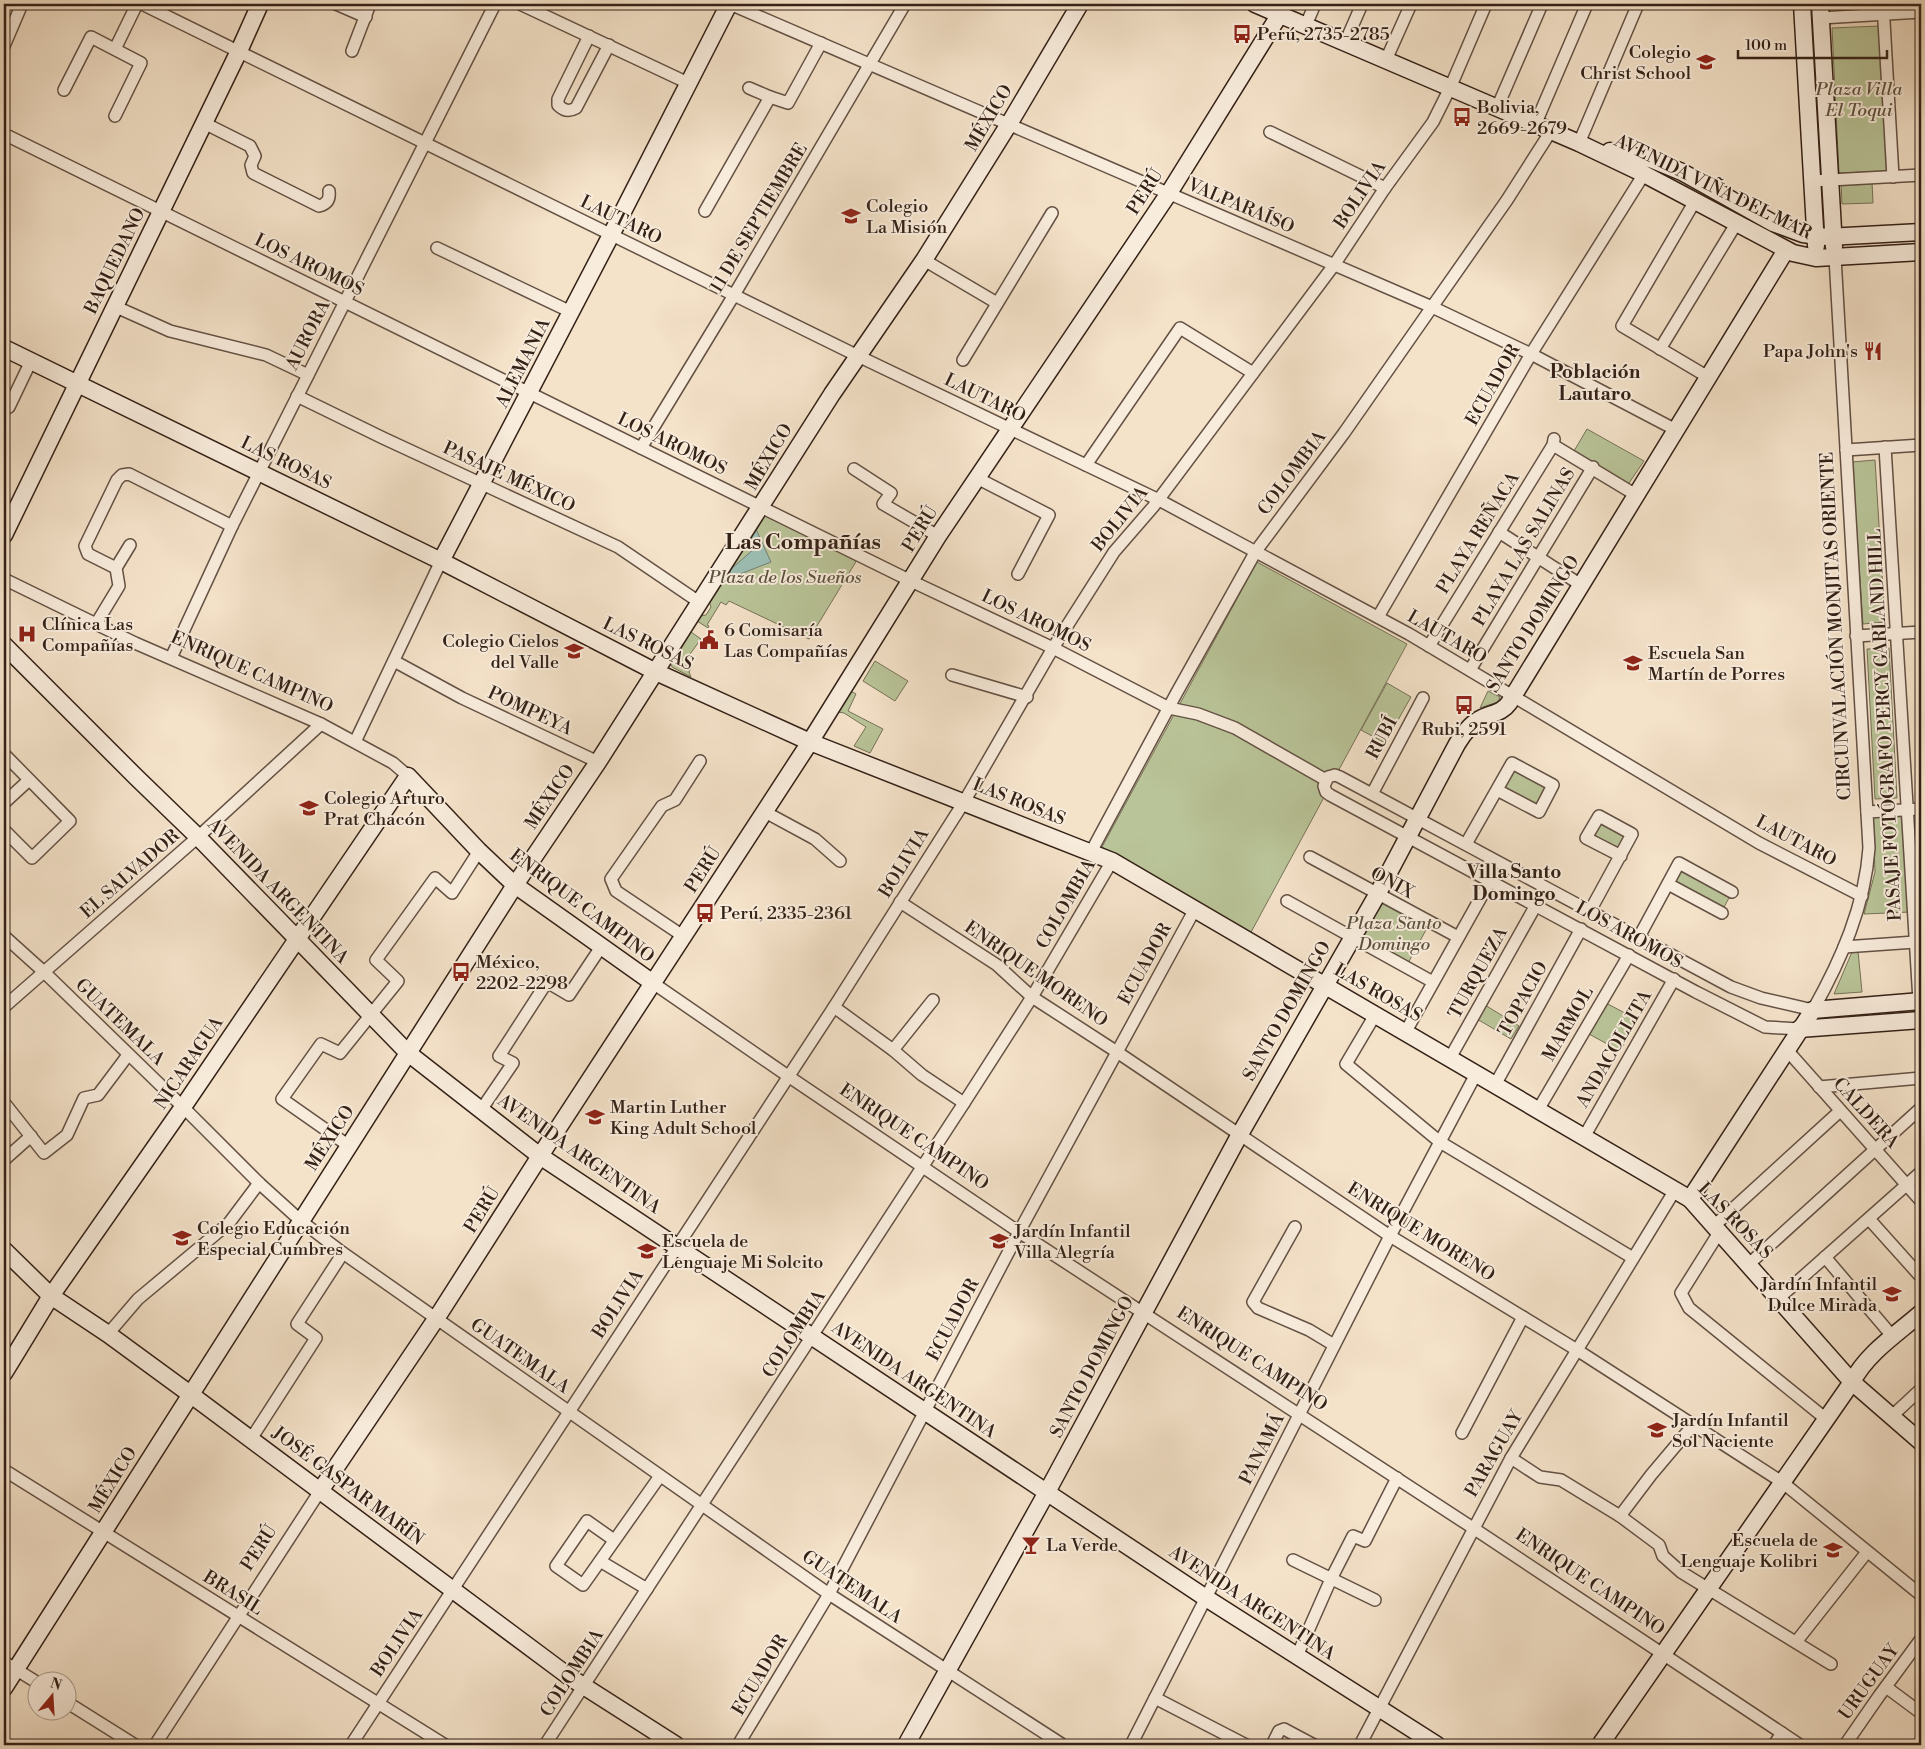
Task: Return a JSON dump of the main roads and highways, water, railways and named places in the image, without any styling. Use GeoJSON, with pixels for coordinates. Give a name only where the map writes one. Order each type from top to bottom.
{"type":"FeatureCollection","features":[{"type":"Feature","properties":{"kind":"water"},"geometry":{"type":"Polygon","coordinates":[[[755,527],[771,562],[730,578],[730,570],[755,548],[749,537],[755,527]]]}},
{"type":"Feature","properties":{"kind":"place","name":"Perú, 2735-2785"},"geometry":{"type":"Point","coordinates":[1242,34]}},
{"type":"Feature","properties":{"kind":"place","name":"Colegio Christ School"},"geometry":{"type":"Point","coordinates":[1706,62]}},
{"type":"Feature","properties":{"kind":"place","name":"Bolivia, 2669-2679"},"geometry":{"type":"Point","coordinates":[1462,117]}},
{"type":"Feature","properties":{"kind":"place","name":"Colegio La Misión"},"geometry":{"type":"Point","coordinates":[851,216]}},
{"type":"Feature","properties":{"kind":"place","name":"Papa John's"},"geometry":{"type":"Point","coordinates":[1873,351]}},
{"type":"Feature","properties":{"kind":"place","name":"Clínica Las Compañías"},"geometry":{"type":"Point","coordinates":[27,634]}},
{"type":"Feature","properties":{"kind":"place","name":"6 Comisaría Las Compañías"},"geometry":{"type":"Point","coordinates":[709,640]}},
{"type":"Feature","properties":{"kind":"place","name":"Colegio Cielos del Valle"},"geometry":{"type":"Point","coordinates":[574,651]}},
{"type":"Feature","properties":{"kind":"place","name":"Escuela San Martín de Porres"},"geometry":{"type":"Point","coordinates":[1633,663]}},
{"type":"Feature","properties":{"kind":"place","name":"Rubi, 2591"},"geometry":{"type":"Point","coordinates":[1464,705]}},
{"type":"Feature","properties":{"kind":"place","name":"Colegio Arturo Prat Chacón"},"geometry":{"type":"Point","coordinates":[309,808]}},
{"type":"Feature","properties":{"kind":"place","name":"Perú, 2335-2361"},"geometry":{"type":"Point","coordinates":[705,913]}},
{"type":"Feature","properties":{"kind":"place","name":"México, 2202-2298"},"geometry":{"type":"Point","coordinates":[461,972]}},
{"type":"Feature","properties":{"kind":"place","name":"Martin Luther King Adult School"},"geometry":{"type":"Point","coordinates":[595,1117]}},
{"type":"Feature","properties":{"kind":"place","name":"Colegio Educación Especial Cumbres"},"geometry":{"type":"Point","coordinates":[182,1238]}},
{"type":"Feature","properties":{"kind":"place","name":"Jardín Infantil Villa Alegría"},"geometry":{"type":"Point","coordinates":[999,1241]}},
{"type":"Feature","properties":{"kind":"place","name":"Escuela de Lenguaje Mi Solcito"},"geometry":{"type":"Point","coordinates":[647,1251]}},
{"type":"Feature","properties":{"kind":"place","name":"Jardín Infantil Dulce Mirada"},"geometry":{"type":"Point","coordinates":[1892,1294]}},
{"type":"Feature","properties":{"kind":"place","name":"Jardín Infantil Sol Naciente"},"geometry":{"type":"Point","coordinates":[1657,1430]}},
{"type":"Feature","properties":{"kind":"place","name":"La Verde"},"geometry":{"type":"Point","coordinates":[1031,1545]}},
{"type":"Feature","properties":{"kind":"place","name":"Escuela de Lenguaje Kolibri"},"geometry":{"type":"Point","coordinates":[1833,1550]}},
{"type":"Feature","properties":{"kind":"district","name":"Población Lautaro"},"geometry":{"type":"Point","coordinates":[1595,383]}},
{"type":"Feature","properties":{"kind":"district","name":"Las Compañías"},"geometry":{"type":"Point","coordinates":[803,542]}},
{"type":"Feature","properties":{"kind":"district","name":"Villa Santo Domingo"},"geometry":{"type":"Point","coordinates":[1514,883]}},
{"type":"Feature","properties":{"kind":"park label","name":"Plaza Villa El Toqui"},"geometry":{"type":"Point","coordinates":[1859,99]}},
{"type":"Feature","properties":{"kind":"park label","name":"Plaza de los Sueños"},"geometry":{"type":"Point","coordinates":[785,577]}},
{"type":"Feature","properties":{"kind":"park label","name":"Plaza Santo Domingo"},"geometry":{"type":"Point","coordinates":[1394,933]}}]}
